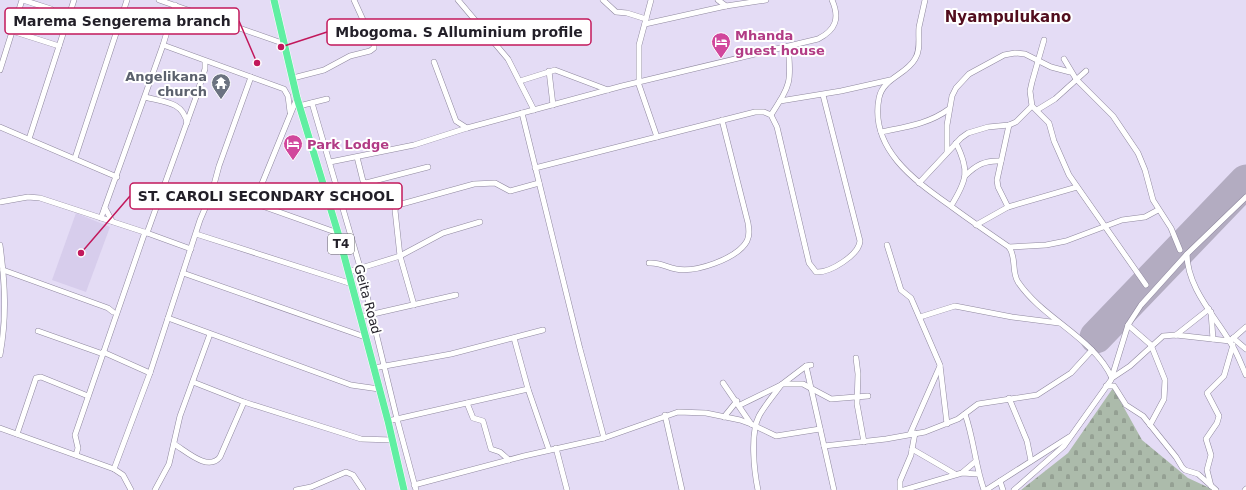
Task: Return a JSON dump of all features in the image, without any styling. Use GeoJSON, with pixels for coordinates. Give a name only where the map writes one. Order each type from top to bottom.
{"type":"FeatureCollection","features":[{"type":"Feature","properties":{"kind":"highway","name":"Geita Road"},"geometry":{"type":"LineString","coordinates":[[274,0],[299,106],[352,284],[388,421],[404,490]]}},
{"type":"Feature","properties":{"kind":"street"},"geometry":{"type":"LineString","coordinates":[[0,70],[23,0],[50,9]]}},
{"type":"Feature","properties":{"kind":"street"},"geometry":{"type":"LineString","coordinates":[[28,139],[74,0]]}},
{"type":"Feature","properties":{"kind":"street"},"geometry":{"type":"LineString","coordinates":[[75,158],[127,0]]}},
{"type":"Feature","properties":{"kind":"street"},"geometry":{"type":"LineString","coordinates":[[159,0],[285,44]]}},
{"type":"Feature","properties":{"kind":"street"},"geometry":{"type":"LineString","coordinates":[[293,78],[324,70],[350,56],[370,51],[374,48],[374,44],[354,0]]}},
{"type":"Feature","properties":{"kind":"street"},"geometry":{"type":"LineString","coordinates":[[458,0],[508,59],[534,110]]}},
{"type":"Feature","properties":{"kind":"street"},"geometry":{"type":"LineString","coordinates":[[603,0],[616,12],[627,13],[645,22],[726,6],[766,0]]}},
{"type":"Feature","properties":{"kind":"street"},"geometry":{"type":"LineString","coordinates":[[651,0],[639,45],[638,82],[657,137]]}},
{"type":"Feature","properties":{"kind":"street"},"geometry":{"type":"LineString","coordinates":[[718,0],[726,6]]}},
{"type":"Feature","properties":{"kind":"street"},"geometry":{"type":"LineString","coordinates":[[330,162],[414,145],[467,128],[638,82],[818,39],[830,31],[836,20],[836,11],[832,0]]}},
{"type":"Feature","properties":{"kind":"street"},"geometry":{"type":"LineString","coordinates":[[924,0],[919,26],[919,51],[916,58],[905,70],[890,80],[882,89],[879,98],[878,121],[881,132],[895,159],[919,183],[1009,248],[1013,253],[1018,281],[1060,323],[1092,350],[1105,364],[1114,386],[1126,405],[1140,413],[1176,457],[1182,467],[1185,470],[1195,471],[1216,490]]}},
{"type":"Feature","properties":{"kind":"street"},"geometry":{"type":"LineString","coordinates":[[101,218],[163,45],[175,5]]}},
{"type":"Feature","properties":{"kind":"street"},"geometry":{"type":"LineString","coordinates":[[12,31],[59,46]]}},
{"type":"Feature","properties":{"kind":"street"},"geometry":{"type":"LineString","coordinates":[[1044,40],[1030,91],[1035,108],[1049,123],[1061,159],[1076,187],[1146,285]]}},
{"type":"Feature","properties":{"kind":"street"},"geometry":{"type":"LineString","coordinates":[[163,45],[285,89],[290,112]]}},
{"type":"Feature","properties":{"kind":"street"},"geometry":{"type":"LineString","coordinates":[[771,115],[788,87],[791,73],[788,46]]}},
{"type":"Feature","properties":{"kind":"street"},"geometry":{"type":"LineString","coordinates":[[947,152],[946,133],[949,109],[956,88],[969,74],[1004,56],[1015,53],[1025,54],[1051,67],[1070,72]]}},
{"type":"Feature","properties":{"kind":"street"},"geometry":{"type":"LineString","coordinates":[[1064,59],[1070,72],[1113,116],[1138,153],[1145,170],[1151,195],[1158,210],[1172,228],[1180,250]]}},
{"type":"Feature","properties":{"kind":"street"},"geometry":{"type":"LineString","coordinates":[[76,455],[78,448],[75,435],[146,232],[187,124],[205,69],[205,61]]}},
{"type":"Feature","properties":{"kind":"street"},"geometry":{"type":"LineString","coordinates":[[434,62],[456,121],[467,128]]}},
{"type":"Feature","properties":{"kind":"street"},"geometry":{"type":"LineString","coordinates":[[520,81],[555,70],[608,90]]}},
{"type":"Feature","properties":{"kind":"street"},"geometry":{"type":"LineString","coordinates":[[549,71],[553,105]]}},
{"type":"Feature","properties":{"kind":"street"},"geometry":{"type":"LineString","coordinates":[[919,183],[956,143],[968,134],[988,127],[1009,125],[1016,122],[1035,108],[1055,99],[1086,71]]}},
{"type":"Feature","properties":{"kind":"street"},"geometry":{"type":"LineString","coordinates":[[114,469],[150,374],[196,234],[212,192],[219,166],[251,77]]}},
{"type":"Feature","properties":{"kind":"street"},"geometry":{"type":"LineString","coordinates":[[780,101],[823,95],[890,80]]}},
{"type":"Feature","properties":{"kind":"street"},"geometry":{"type":"LineString","coordinates":[[535,168],[722,120],[755,112],[764,112],[771,115],[777,127],[808,264],[816,272],[827,271],[836,267],[855,251],[859,246],[860,241],[828,121],[823,95]]}},
{"type":"Feature","properties":{"kind":"street"},"geometry":{"type":"LineString","coordinates":[[144,98],[179,107],[184,112],[187,124]]}},
{"type":"Feature","properties":{"kind":"street"},"geometry":{"type":"LineString","coordinates":[[254,203],[297,98]]}},
{"type":"Feature","properties":{"kind":"street"},"geometry":{"type":"LineString","coordinates":[[299,106],[327,99]]}},
{"type":"Feature","properties":{"kind":"street"},"geometry":{"type":"LineString","coordinates":[[312,103],[360,268],[415,487],[509,460],[604,438],[633,429],[665,415],[678,412],[724,417],[753,425],[776,436],[820,429]]}},
{"type":"Feature","properties":{"kind":"street"},"geometry":{"type":"LineString","coordinates":[[881,132],[920,123],[942,114],[949,109]]}},
{"type":"Feature","properties":{"kind":"street"},"geometry":{"type":"LineString","coordinates":[[522,113],[580,349],[604,438]]}},
{"type":"Feature","properties":{"kind":"street"},"geometry":{"type":"LineString","coordinates":[[649,262],[662,264],[676,269],[699,268],[725,259],[737,252],[748,239],[748,223],[722,120]]}},
{"type":"Feature","properties":{"kind":"street"},"geometry":{"type":"LineString","coordinates":[[1008,207],[998,187],[997,180],[1009,125]]}},
{"type":"Feature","properties":{"kind":"street"},"geometry":{"type":"LineString","coordinates":[[0,127],[75,158],[116,177]]}},
{"type":"Feature","properties":{"kind":"street"},"geometry":{"type":"LineString","coordinates":[[951,206],[962,188],[965,176],[964,160],[956,143]]}},
{"type":"Feature","properties":{"kind":"street"},"geometry":{"type":"LineString","coordinates":[[357,157],[363,181],[366,183],[428,167]]}},
{"type":"Feature","properties":{"kind":"street"},"geometry":{"type":"LineString","coordinates":[[965,176],[977,165],[984,162],[1001,162]]}},
{"type":"Feature","properties":{"kind":"street"},"geometry":{"type":"LineString","coordinates":[[414,305],[400,256],[395,210],[398,205],[474,184],[495,183],[510,192],[539,183]]}},
{"type":"Feature","properties":{"kind":"street"},"geometry":{"type":"LineString","coordinates":[[976,225],[1008,207],[1076,187]]}},
{"type":"Feature","properties":{"kind":"street"},"geometry":{"type":"LineString","coordinates":[[212,192],[254,203],[338,233]]}},
{"type":"Feature","properties":{"kind":"street"},"geometry":{"type":"LineString","coordinates":[[0,202],[35,197],[146,232],[191,249]]}},
{"type":"Feature","properties":{"kind":"street"},"geometry":{"type":"LineString","coordinates":[[1112,379],[1128,324],[1141,305],[1187,254],[1246,197]]}},
{"type":"Feature","properties":{"kind":"street"},"geometry":{"type":"LineString","coordinates":[[105,208],[112,221]]}},
{"type":"Feature","properties":{"kind":"street"},"geometry":{"type":"LineString","coordinates":[[1009,248],[1046,245],[1066,241],[1122,220],[1146,217],[1158,210]]}},
{"type":"Feature","properties":{"kind":"street"},"geometry":{"type":"LineString","coordinates":[[348,272],[400,256],[443,232],[480,222]]}},
{"type":"Feature","properties":{"kind":"street"},"geometry":{"type":"LineString","coordinates":[[196,234],[352,284]]}},
{"type":"Feature","properties":{"kind":"street"},"geometry":{"type":"LineString","coordinates":[[0,245],[6,296],[6,322],[0,355]]}},
{"type":"Feature","properties":{"kind":"street"},"geometry":{"type":"LineString","coordinates":[[888,245],[900,290],[911,298],[940,365],[947,424]]}},
{"type":"Feature","properties":{"kind":"street"},"geometry":{"type":"LineString","coordinates":[[1187,254],[1188,266],[1196,289],[1232,342],[1246,375]]}},
{"type":"Feature","properties":{"kind":"street"},"geometry":{"type":"LineString","coordinates":[[4,270],[103,306],[113,312]]}},
{"type":"Feature","properties":{"kind":"street"},"geometry":{"type":"LineString","coordinates":[[183,273],[366,337]]}},
{"type":"Feature","properties":{"kind":"street"},"geometry":{"type":"LineString","coordinates":[[360,317],[456,295]]}},
{"type":"Feature","properties":{"kind":"street"},"geometry":{"type":"LineString","coordinates":[[920,317],[955,306],[1005,316],[1060,323]]}},
{"type":"Feature","properties":{"kind":"street"},"geometry":{"type":"LineString","coordinates":[[1176,335],[1210,310]]}},
{"type":"Feature","properties":{"kind":"street"},"geometry":{"type":"LineString","coordinates":[[1210,310],[1213,339]]}},
{"type":"Feature","properties":{"kind":"street"},"geometry":{"type":"LineString","coordinates":[[168,318],[351,386],[379,389]]}},
{"type":"Feature","properties":{"kind":"street"},"geometry":{"type":"LineString","coordinates":[[1128,324],[1151,345],[1162,370],[1166,390],[1164,399],[1150,425]]}},
{"type":"Feature","properties":{"kind":"street"},"geometry":{"type":"LineString","coordinates":[[1211,486],[1207,470],[1211,455],[1206,439],[1217,423],[1219,416],[1207,393],[1224,376],[1232,342],[1246,326]]}},
{"type":"Feature","properties":{"kind":"street"},"geometry":{"type":"LineString","coordinates":[[374,368],[451,354],[542,330]]}},
{"type":"Feature","properties":{"kind":"street"},"geometry":{"type":"LineString","coordinates":[[38,332],[103,353],[150,374]]}},
{"type":"Feature","properties":{"kind":"street"},"geometry":{"type":"LineString","coordinates":[[155,490],[166,473],[180,416],[210,334]]}},
{"type":"Feature","properties":{"kind":"street"},"geometry":{"type":"LineString","coordinates":[[1014,490],[1052,458],[1071,436],[1112,379],[1130,366],[1151,345],[1163,336],[1176,335],[1232,342],[1246,350]]}},
{"type":"Feature","properties":{"kind":"street"},"geometry":{"type":"LineString","coordinates":[[514,338],[528,389],[549,450]]}},
{"type":"Feature","properties":{"kind":"street"},"geometry":{"type":"LineString","coordinates":[[824,446],[864,442],[925,432],[947,424],[965,414],[978,404],[1009,398],[1032,396],[1046,390],[1071,373],[1092,350]]}},
{"type":"Feature","properties":{"kind":"street"},"geometry":{"type":"LineString","coordinates":[[1236,351],[1246,350]]}},
{"type":"Feature","properties":{"kind":"street"},"geometry":{"type":"LineString","coordinates":[[856,358],[858,396],[864,442]]}},
{"type":"Feature","properties":{"kind":"street"},"geometry":{"type":"LineString","coordinates":[[900,490],[902,474],[912,449],[912,434],[940,365]]}},
{"type":"Feature","properties":{"kind":"street"},"geometry":{"type":"LineString","coordinates":[[724,417],[738,403],[782,385],[809,366],[810,388],[834,490]]}},
{"type":"Feature","properties":{"kind":"street"},"geometry":{"type":"LineString","coordinates":[[17,434],[36,378],[41,377],[88,396]]}},
{"type":"Feature","properties":{"kind":"street"},"geometry":{"type":"LineString","coordinates":[[193,382],[244,402],[361,439],[392,440]]}},
{"type":"Feature","properties":{"kind":"street"},"geometry":{"type":"LineString","coordinates":[[724,382],[753,425],[758,490]]}},
{"type":"Feature","properties":{"kind":"street"},"geometry":{"type":"LineString","coordinates":[[753,425],[782,385],[803,384],[831,399],[868,396]]}},
{"type":"Feature","properties":{"kind":"street"},"geometry":{"type":"LineString","coordinates":[[1106,386],[1114,386]]}},
{"type":"Feature","properties":{"kind":"street"},"geometry":{"type":"LineString","coordinates":[[388,421],[528,389]]}},
{"type":"Feature","properties":{"kind":"street"},"geometry":{"type":"LineString","coordinates":[[1009,398],[1027,440],[1031,461]]}},
{"type":"Feature","properties":{"kind":"street"},"geometry":{"type":"LineString","coordinates":[[174,444],[204,462],[216,462],[220,457],[244,402]]}},
{"type":"Feature","properties":{"kind":"street"},"geometry":{"type":"LineString","coordinates":[[467,403],[473,418],[483,421],[491,448],[500,452],[509,460]]}},
{"type":"Feature","properties":{"kind":"street"},"geometry":{"type":"LineString","coordinates":[[965,414],[972,435],[978,474],[985,490],[1071,436]]}},
{"type":"Feature","properties":{"kind":"street"},"geometry":{"type":"LineString","coordinates":[[665,415],[680,489]]}},
{"type":"Feature","properties":{"kind":"street"},"geometry":{"type":"LineString","coordinates":[[0,428],[114,469],[123,475],[131,490]]}},
{"type":"Feature","properties":{"kind":"street"},"geometry":{"type":"LineString","coordinates":[[556,448],[567,490]]}},
{"type":"Feature","properties":{"kind":"street"},"geometry":{"type":"LineString","coordinates":[[912,449],[955,474]]}},
{"type":"Feature","properties":{"kind":"street"},"geometry":{"type":"LineString","coordinates":[[962,473],[976,461]]}},
{"type":"Feature","properties":{"kind":"street"},"geometry":{"type":"LineString","coordinates":[[296,490],[311,487],[346,472],[353,475],[363,490]]}},
{"type":"Feature","properties":{"kind":"street"},"geometry":{"type":"LineString","coordinates":[[904,490],[955,474],[978,474]]}},
{"type":"Feature","properties":{"kind":"street"},"geometry":{"type":"LineString","coordinates":[[1000,481],[1003,490]]}},
{"type":"Feature","properties":{"kind":"shaded area"},"geometry":{"type":"Polygon","coordinates":[[[1246,170],[1246,185],[1091,346],[1084,338],[1246,170]]]}},
{"type":"Feature","properties":{"kind":"shaded area"},"geometry":{"type":"Polygon","coordinates":[[[76,213],[110,227],[86,292],[52,280],[76,213]]]}},
{"type":"Feature","properties":{"kind":"green space"},"geometry":{"type":"Polygon","coordinates":[[[1113,388],[1142,440],[1188,478],[1214,490],[1021,490],[1068,453],[1113,388]]]}},
{"type":"Feature","properties":{"kind":"runway"},"geometry":{"type":"LineString","coordinates":[[1096,337],[1246,181]]}},
{"type":"Feature","properties":{"kind":"place","name":"Mbogoma. S Alluminium profile"},"geometry":{"type":"Point","coordinates":[281,47]}},
{"type":"Feature","properties":{"kind":"place","name":"Mhanda guest house"},"geometry":{"type":"Point","coordinates":[721,59]}},
{"type":"Feature","properties":{"kind":"place","name":"Marema Sengerema branch"},"geometry":{"type":"Point","coordinates":[257,63]}},
{"type":"Feature","properties":{"kind":"place","name":"Angelikana church"},"geometry":{"type":"Point","coordinates":[221,100]}},
{"type":"Feature","properties":{"kind":"place","name":"Park Lodge"},"geometry":{"type":"Point","coordinates":[293,161]}},
{"type":"Feature","properties":{"kind":"place","name":"ST. CAROLI SECONDARY SCHOOL"},"geometry":{"type":"Point","coordinates":[81,253]}},
{"type":"Feature","properties":{"kind":"district","name":"Nyampulukano"},"geometry":{"type":"Point","coordinates":[1008,17]}}]}
